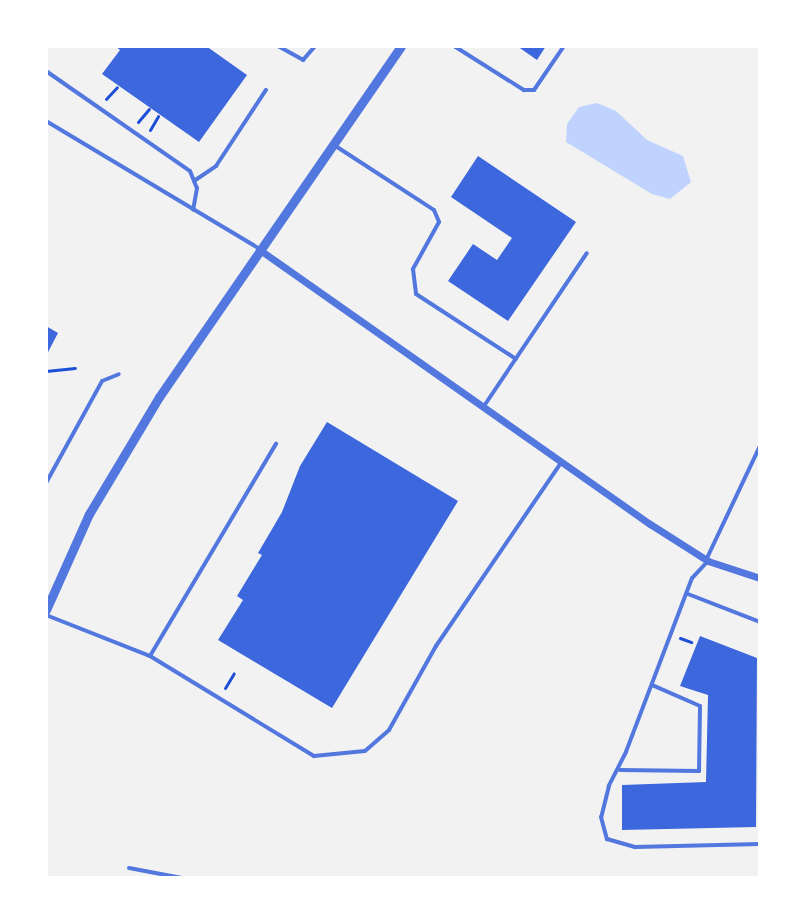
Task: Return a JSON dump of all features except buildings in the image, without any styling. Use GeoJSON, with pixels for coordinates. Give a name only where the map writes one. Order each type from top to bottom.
{"type":"FeatureCollection","features":[{"type":"Feature","properties":{"kind":"street"},"geometry":{"type":"LineString","coordinates":[[46,613],[89,514],[159,397],[401,46]]}},
{"type":"Feature","properties":{"kind":"street"},"geometry":{"type":"LineString","coordinates":[[260,250],[561,463],[707,561],[760,578]]}},
{"type":"Feature","properties":{"kind":"lane"},"geometry":{"type":"LineString","coordinates":[[278,46],[303,60],[315,46]]}},
{"type":"Feature","properties":{"kind":"lane"},"geometry":{"type":"LineString","coordinates":[[454,46],[524,90],[534,90],[564,46]]}},
{"type":"Feature","properties":{"kind":"lane"},"geometry":{"type":"LineString","coordinates":[[46,71],[190,171],[194,181],[193,210]]}},
{"type":"Feature","properties":{"kind":"lane"},"geometry":{"type":"LineString","coordinates":[[194,181],[216,166],[266,90]]}},
{"type":"Feature","properties":{"kind":"lane"},"geometry":{"type":"LineString","coordinates":[[46,121],[260,250]]}},
{"type":"Feature","properties":{"kind":"lane"},"geometry":{"type":"LineString","coordinates":[[334,145],[434,210],[439,222],[413,269],[416,294],[516,359]]}},
{"type":"Feature","properties":{"kind":"lane"},"geometry":{"type":"LineString","coordinates":[[483,408],[587,253]]}},
{"type":"Feature","properties":{"kind":"lane"},"geometry":{"type":"LineString","coordinates":[[46,483],[102,381],[119,374]]}},
{"type":"Feature","properties":{"kind":"lane"},"geometry":{"type":"LineString","coordinates":[[150,656],[276,444]]}},
{"type":"Feature","properties":{"kind":"lane"},"geometry":{"type":"LineString","coordinates":[[760,446],[707,561],[686,593],[601,817],[607,839],[635,847],[760,844]]}},
{"type":"Feature","properties":{"kind":"lane"},"geometry":{"type":"LineString","coordinates":[[46,613],[150,656],[314,756],[365,751],[389,730],[436,646],[561,463]]}},
{"type":"Feature","properties":{"kind":"lane"},"geometry":{"type":"LineString","coordinates":[[686,593],[760,622]]}},
{"type":"Feature","properties":{"kind":"lane"},"geometry":{"type":"LineString","coordinates":[[619,770],[699,771],[700,706],[652,685]]}},
{"type":"Feature","properties":{"kind":"lane"},"geometry":{"type":"LineString","coordinates":[[129,868],[182,878]]}},
{"type":"Feature","properties":{"kind":"path"},"geometry":{"type":"LineString","coordinates":[[99,108],[117,87]]}},
{"type":"Feature","properties":{"kind":"path"},"geometry":{"type":"LineString","coordinates":[[131,130],[149,109]]}},
{"type":"Feature","properties":{"kind":"path"},"geometry":{"type":"LineString","coordinates":[[144,139],[158,116]]}},
{"type":"Feature","properties":{"kind":"path"},"geometry":{"type":"LineString","coordinates":[[46,371],[75,368]]}},
{"type":"Feature","properties":{"kind":"path"},"geometry":{"type":"LineString","coordinates":[[225,688],[234,673]]}},
{"type":"Feature","properties":{"kind":"water"},"geometry":{"type":"Polygon","coordinates":[[[597,103],[616,111],[647,140],[683,156],[691,182],[670,199],[652,194],[566,142],[567,124],[579,107],[597,103]]]}}]}
